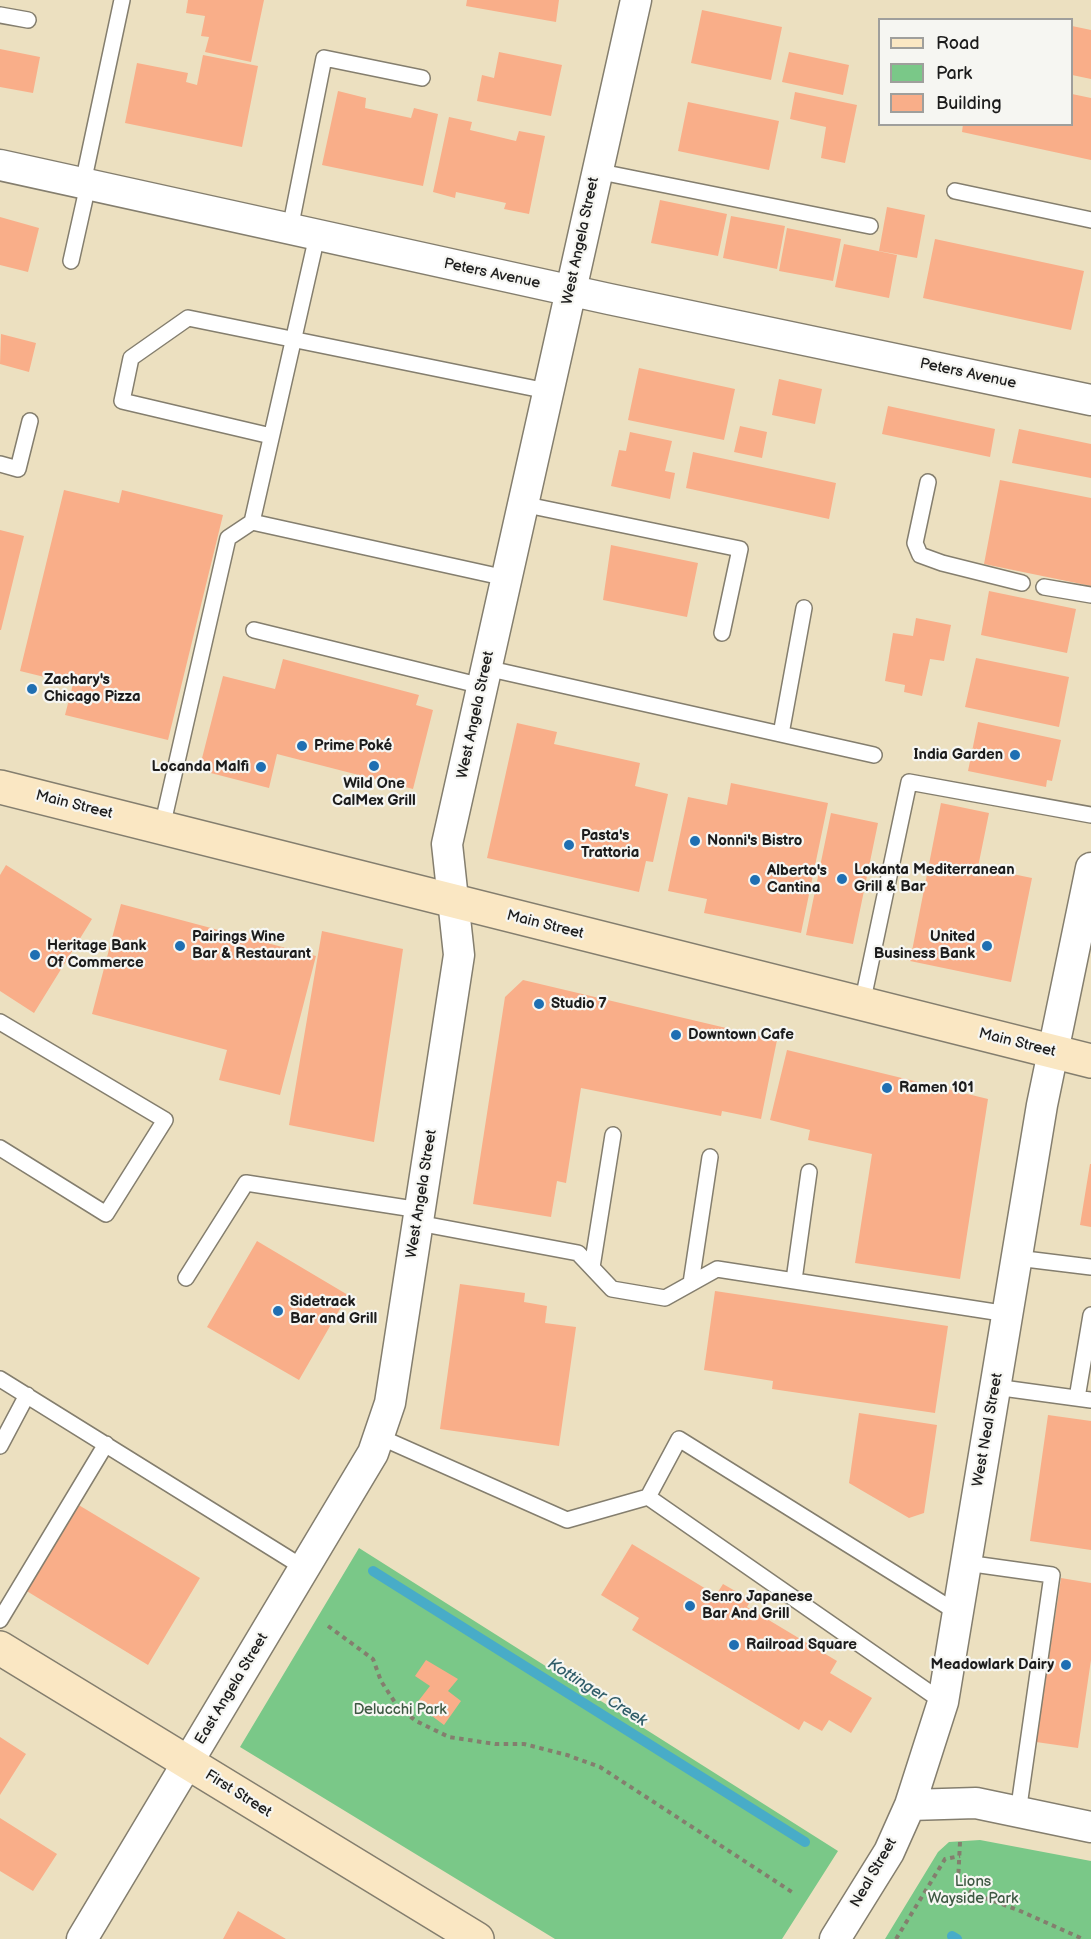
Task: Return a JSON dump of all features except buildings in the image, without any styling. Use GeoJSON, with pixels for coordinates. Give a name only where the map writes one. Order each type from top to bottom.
{"type":"FeatureCollection","features":[{"type":"Feature","properties":{"kind":"street","name":"West Angela Street"},"geometry":{"type":"LineString","coordinates":[[380,1437],[390,1403],[459,956],[447,843],[636,0]]}},
{"type":"Feature","properties":{"kind":"street","name":"Peters Avenue"},"geometry":{"type":"LineString","coordinates":[[0,165],[570,290],[1091,400]]}},
{"type":"Feature","properties":{"kind":"street","name":"Main Street"},"geometry":{"type":"LineString","coordinates":[[0,787],[1091,1061]]}},
{"type":"Feature","properties":{"kind":"street","name":"West Neal Street"},"geometry":{"type":"LineString","coordinates":[[910,1805],[943,1702],[1053,1052],[1091,868]]}},
{"type":"Feature","properties":{"kind":"street","name":"East Angela Street"},"geometry":{"type":"LineString","coordinates":[[82,1939],[380,1437]]}},
{"type":"Feature","properties":{"kind":"street","name":"First Street"},"geometry":{"type":"LineString","coordinates":[[0,1648],[477,1939]]}},
{"type":"Feature","properties":{"kind":"street"},"geometry":{"type":"LineString","coordinates":[[910,1805],[976,1803],[1091,1827]]}},
{"type":"Feature","properties":{"kind":"street","name":"Neal Street"},"geometry":{"type":"LineString","coordinates":[[835,1939],[889,1852],[910,1805]]}},
{"type":"Feature","properties":{"kind":"lane"},"geometry":{"type":"LineString","coordinates":[[71,261],[122,0]]}},
{"type":"Feature","properties":{"kind":"lane"},"geometry":{"type":"LineString","coordinates":[[0,15],[28,20]]}},
{"type":"Feature","properties":{"kind":"lane"},"geometry":{"type":"LineString","coordinates":[[162,827],[228,538],[252,522],[293,338],[324,58],[422,78]]}},
{"type":"Feature","properties":{"kind":"lane"},"geometry":{"type":"LineString","coordinates":[[596,171],[870,226]]}},
{"type":"Feature","properties":{"kind":"lane"},"geometry":{"type":"LineString","coordinates":[[955,192],[1091,220]]}},
{"type":"Feature","properties":{"kind":"lane"},"geometry":{"type":"LineString","coordinates":[[271,436],[122,401],[132,358],[188,318],[547,391]]}},
{"type":"Feature","properties":{"kind":"lane"},"geometry":{"type":"LineString","coordinates":[[0,465],[18,469],[30,421]]}},
{"type":"Feature","properties":{"kind":"lane"},"geometry":{"type":"LineString","coordinates":[[928,482],[915,543],[920,555],[942,563],[1022,582]]}},
{"type":"Feature","properties":{"kind":"lane"},"geometry":{"type":"LineString","coordinates":[[522,504],[740,549],[722,633]]}},
{"type":"Feature","properties":{"kind":"lane"},"geometry":{"type":"LineString","coordinates":[[252,522],[506,578]]}},
{"type":"Feature","properties":{"kind":"lane"},"geometry":{"type":"LineString","coordinates":[[1044,587],[1091,595]]}},
{"type":"Feature","properties":{"kind":"lane"},"geometry":{"type":"LineString","coordinates":[[780,734],[804,608]]}},
{"type":"Feature","properties":{"kind":"lane"},"geometry":{"type":"LineString","coordinates":[[254,630],[780,734],[874,755]]}},
{"type":"Feature","properties":{"kind":"lane"},"geometry":{"type":"LineString","coordinates":[[862,1004],[909,782],[1091,815]]}},
{"type":"Feature","properties":{"kind":"lane"},"geometry":{"type":"LineString","coordinates":[[0,1022],[165,1120],[106,1214],[0,1148]]}},
{"type":"Feature","properties":{"kind":"lane"},"geometry":{"type":"LineString","coordinates":[[592,1267],[613,1135]]}},
{"type":"Feature","properties":{"kind":"lane"},"geometry":{"type":"LineString","coordinates":[[691,1283],[710,1157]]}},
{"type":"Feature","properties":{"kind":"lane"},"geometry":{"type":"LineString","coordinates":[[794,1280],[809,1172]]}},
{"type":"Feature","properties":{"kind":"lane"},"geometry":{"type":"LineString","coordinates":[[186,1278],[246,1182],[419,1217],[579,1253],[612,1289],[665,1298],[717,1269],[1008,1314]]}},
{"type":"Feature","properties":{"kind":"lane"},"geometry":{"type":"LineString","coordinates":[[1017,1258],[1091,1267]]}},
{"type":"Feature","properties":{"kind":"lane"},"geometry":{"type":"LineString","coordinates":[[995,1387],[1084,1399],[1091,1315]]}},
{"type":"Feature","properties":{"kind":"lane"},"geometry":{"type":"LineString","coordinates":[[0,1379],[304,1568]]}},
{"type":"Feature","properties":{"kind":"lane"},"geometry":{"type":"LineString","coordinates":[[0,1446],[27,1395]]}},
{"type":"Feature","properties":{"kind":"lane"},"geometry":{"type":"LineString","coordinates":[[380,1437],[567,1520],[648,1497],[679,1439],[958,1613]]}},
{"type":"Feature","properties":{"kind":"lane"},"geometry":{"type":"LineString","coordinates":[[0,1620],[106,1444]]}},
{"type":"Feature","properties":{"kind":"lane"},"geometry":{"type":"LineString","coordinates":[[648,1497],[943,1702]]}},
{"type":"Feature","properties":{"kind":"lane"},"geometry":{"type":"LineString","coordinates":[[966,1563],[1052,1575],[1018,1813]]}},
{"type":"Feature","properties":{"kind":"path"},"geometry":{"type":"LineString","coordinates":[[328,1626],[373,1659],[381,1681],[398,1707],[416,1721],[449,1737],[495,1744],[524,1744],[567,1755],[600,1767],[795,1894]]}},
{"type":"Feature","properties":{"kind":"path"},"geometry":{"type":"LineString","coordinates":[[960,1842],[958,1882],[974,1894],[1018,1910],[1083,1939]]}},
{"type":"Feature","properties":{"kind":"path"},"geometry":{"type":"LineString","coordinates":[[896,1939],[945,1859],[960,1856]]}},
{"type":"Feature","properties":{"kind":"green space","name":"Delucchi Park"},"geometry":{"type":"Polygon","coordinates":[[[359,1548],[838,1851],[782,1939],[555,1939],[240,1747],[359,1548]]]}},
{"type":"Feature","properties":{"kind":"green space","name":"Lions Wayside Park"},"geometry":{"type":"Polygon","coordinates":[[[980,1840],[1091,1861],[1091,1939],[885,1939],[938,1852],[949,1842],[980,1840]]]}},
{"type":"Feature","properties":{"kind":"waterway","name":"Kottinger Creek"},"geometry":{"type":"LineString","coordinates":[[373,1571],[805,1842]]}},
{"type":"Feature","properties":{"kind":"waterway","name":"Kottinger Creek"},"geometry":{"type":"LineString","coordinates":[[952,1936],[957,1939]]}},
{"type":"Feature","properties":{"kind":"place","name":"Zachary's Chicago Pizza"},"geometry":{"type":"Point","coordinates":[32,689]}},
{"type":"Feature","properties":{"kind":"place","name":"Prime Poké"},"geometry":{"type":"Point","coordinates":[302,746]}},
{"type":"Feature","properties":{"kind":"place","name":"India Garden"},"geometry":{"type":"Point","coordinates":[1015,755]}},
{"type":"Feature","properties":{"kind":"place","name":"Wild One CalMex Grill"},"geometry":{"type":"Point","coordinates":[374,766]}},
{"type":"Feature","properties":{"kind":"place","name":"Locanda Malfi"},"geometry":{"type":"Point","coordinates":[261,767]}},
{"type":"Feature","properties":{"kind":"place","name":"Nonni's Bistro"},"geometry":{"type":"Point","coordinates":[695,841]}},
{"type":"Feature","properties":{"kind":"place","name":"Pasta's Trattoria"},"geometry":{"type":"Point","coordinates":[569,845]}},
{"type":"Feature","properties":{"kind":"place","name":"Lokanta Mediterranean Grill & Bar"},"geometry":{"type":"Point","coordinates":[842,879]}},
{"type":"Feature","properties":{"kind":"place","name":"Alberto's Cantina"},"geometry":{"type":"Point","coordinates":[755,880]}},
{"type":"Feature","properties":{"kind":"place","name":"Pairings Wine Bar & Restaurant"},"geometry":{"type":"Point","coordinates":[180,946]}},
{"type":"Feature","properties":{"kind":"place","name":"United Business Bank"},"geometry":{"type":"Point","coordinates":[987,946]}},
{"type":"Feature","properties":{"kind":"place","name":"Heritage Bank Of Commerce"},"geometry":{"type":"Point","coordinates":[35,955]}},
{"type":"Feature","properties":{"kind":"place","name":"Studio 7"},"geometry":{"type":"Point","coordinates":[539,1004]}},
{"type":"Feature","properties":{"kind":"place","name":"Downtown Cafe"},"geometry":{"type":"Point","coordinates":[676,1035]}},
{"type":"Feature","properties":{"kind":"place","name":"Ramen 101"},"geometry":{"type":"Point","coordinates":[887,1088]}},
{"type":"Feature","properties":{"kind":"place","name":"Sidetrack Bar and Grill"},"geometry":{"type":"Point","coordinates":[278,1311]}},
{"type":"Feature","properties":{"kind":"place","name":"Senro Japanese Bar And Grill"},"geometry":{"type":"Point","coordinates":[690,1606]}},
{"type":"Feature","properties":{"kind":"place","name":"Railroad Square"},"geometry":{"type":"Point","coordinates":[734,1645]}},
{"type":"Feature","properties":{"kind":"place","name":"Meadowlark Dairy"},"geometry":{"type":"Point","coordinates":[1066,1665]}}]}
